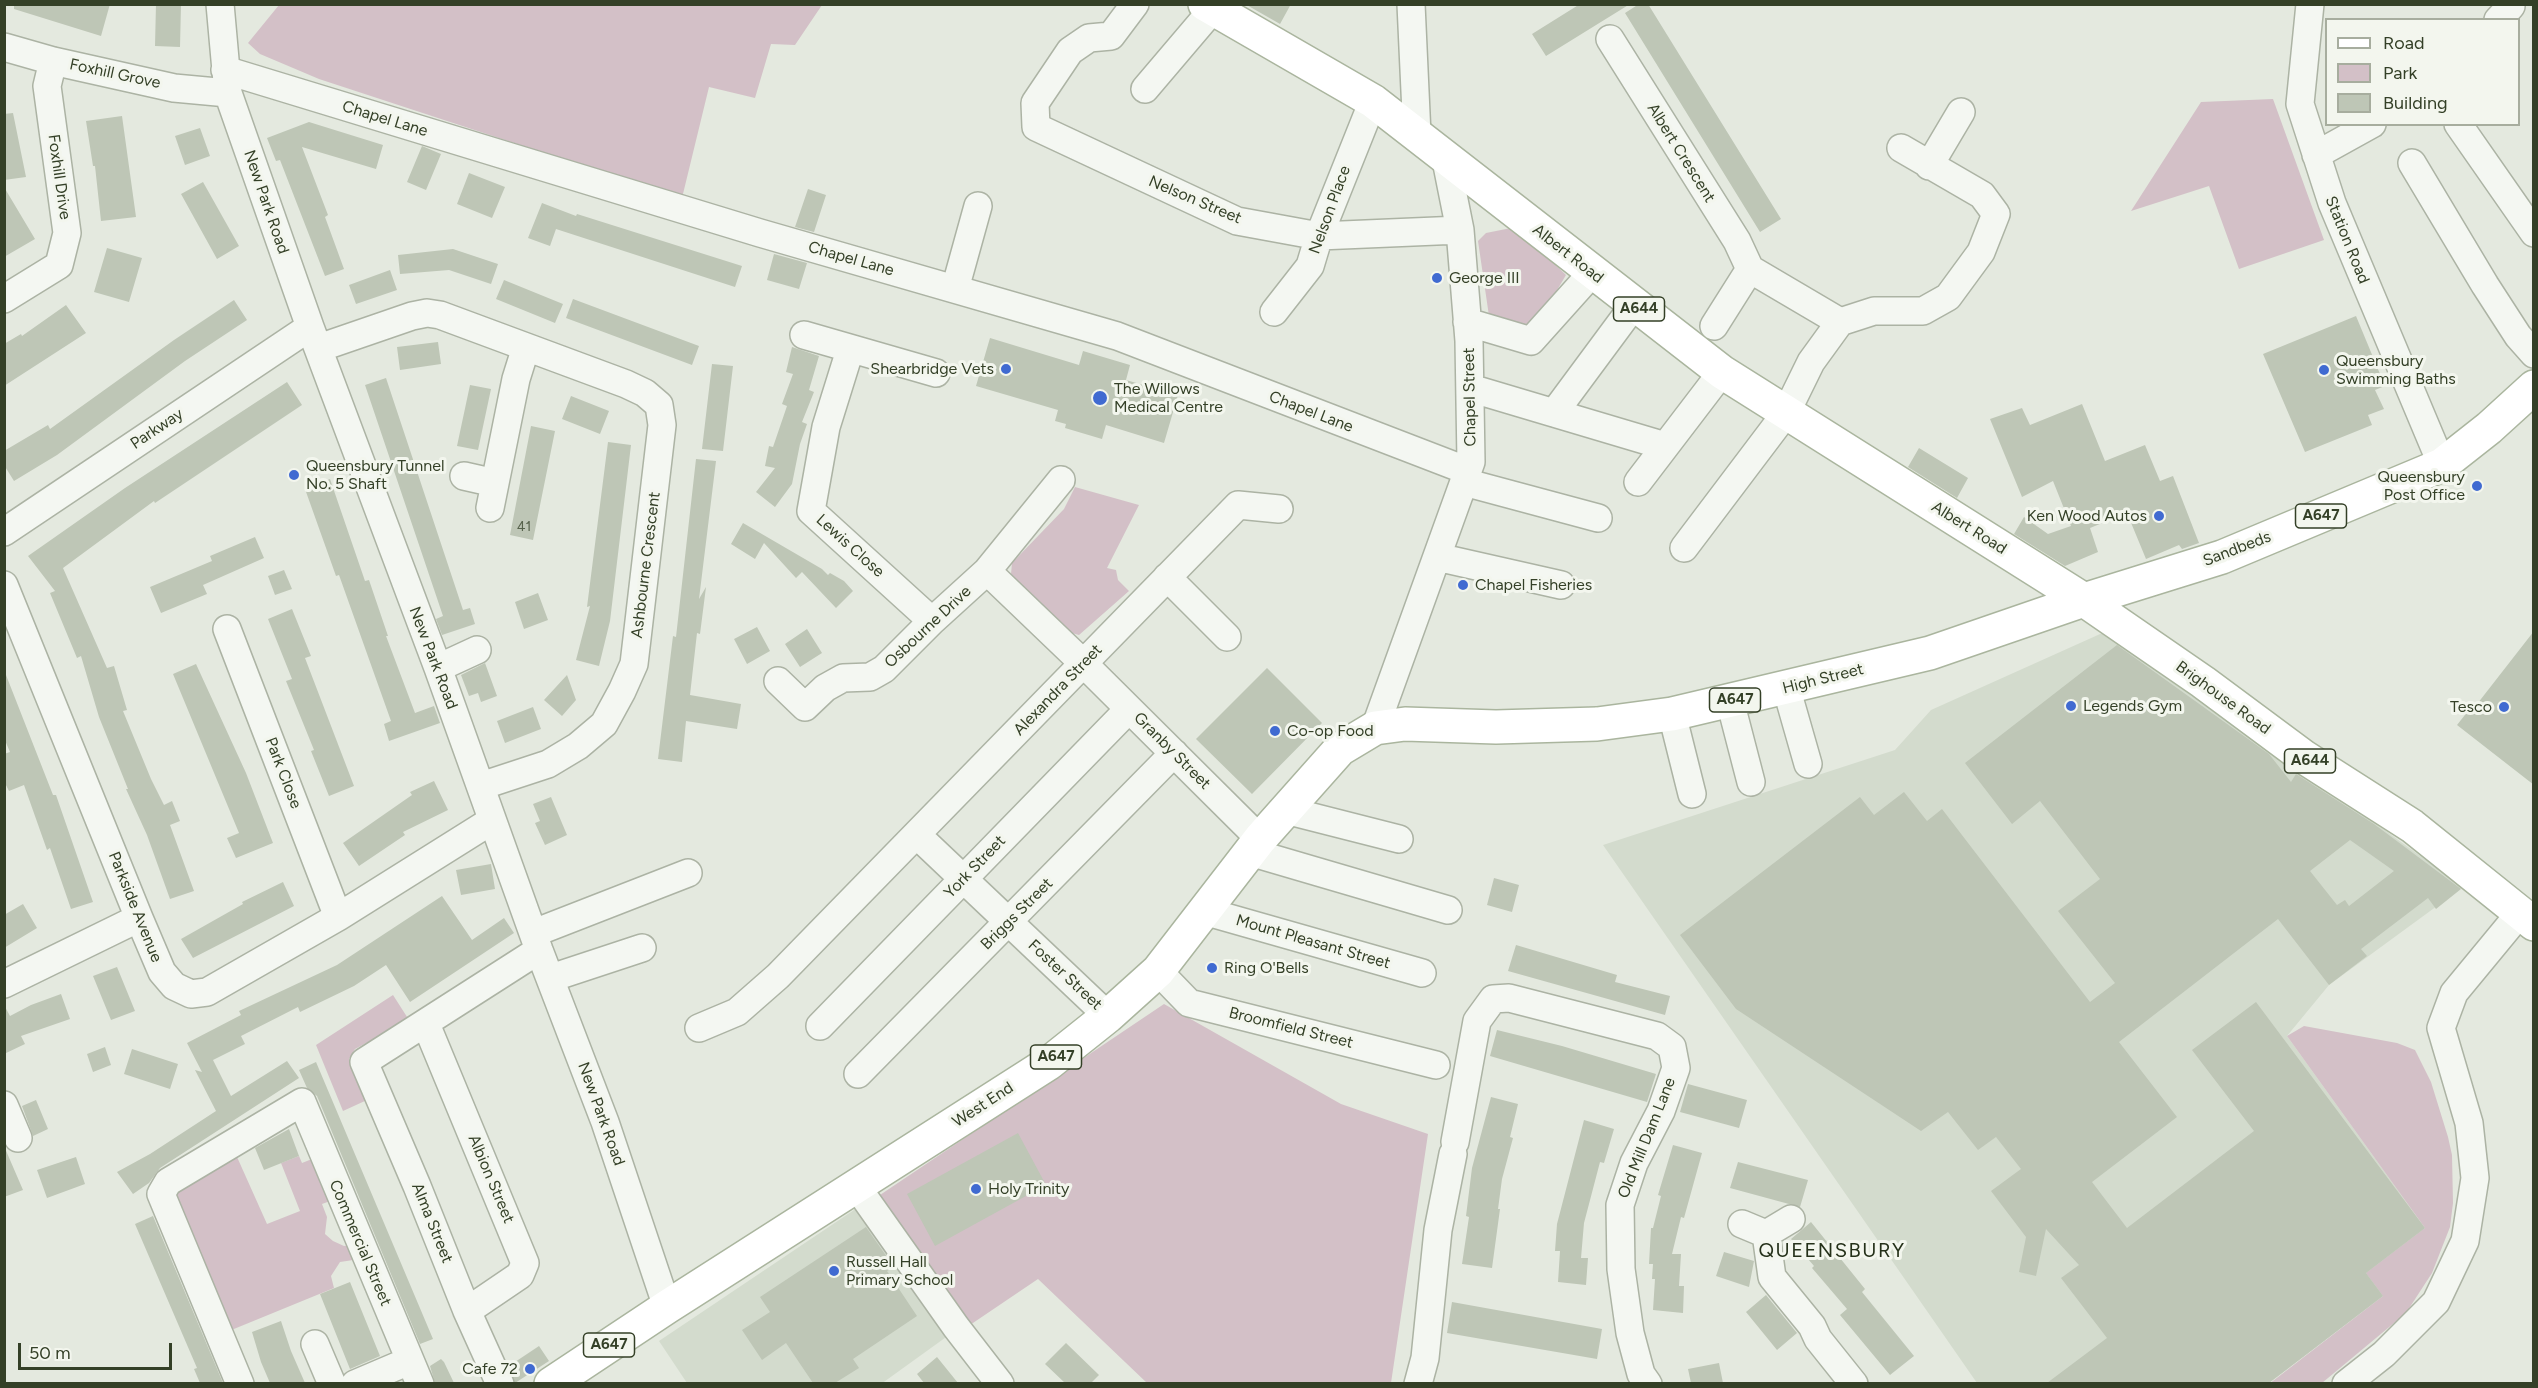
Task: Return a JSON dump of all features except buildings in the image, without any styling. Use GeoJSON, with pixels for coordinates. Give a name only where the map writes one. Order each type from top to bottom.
{"type":"FeatureCollection","features":[{"type":"Feature","properties":{"kind":"main road","name":"Albert Road"},"geometry":{"type":"LineString","coordinates":[[1209,7],[1373,101],[1446,160],[1722,372],[2084,600]]}},
{"type":"Feature","properties":{"kind":"main road","name":"Sandbeds"},"geometry":{"type":"LineString","coordinates":[[2084,600],[2222,557],[2442,465],[2489,428],[2534,387]]}},
{"type":"Feature","properties":{"kind":"main road","name":"High Street"},"geometry":{"type":"LineString","coordinates":[[1375,728],[1405,724],[1496,727],[1597,724],[1672,714],[1930,653],[2084,600]]}},
{"type":"Feature","properties":{"kind":"main road","name":"Brighouse Road"},"geometry":{"type":"LineString","coordinates":[[2084,600],[2203,682],[2304,757],[2412,826],[2527,919]]}},
{"type":"Feature","properties":{"kind":"main road","name":"West End"},"geometry":{"type":"LineString","coordinates":[[551,1383],[1049,1063],[1108,1016],[1158,971],[1255,846],[1340,749],[1375,728]]}},
{"type":"Feature","properties":{"kind":"street","name":"New Park Road"},"geometry":{"type":"LineString","coordinates":[[220,4],[226,82],[314,337],[438,668],[481,786],[491,821],[605,1122],[667,1307]]}},
{"type":"Feature","properties":{"kind":"street","name":"Nelson Street"},"geometry":{"type":"LineString","coordinates":[[1135,4],[1111,36],[1089,38],[1070,51],[1035,104],[1036,127],[1237,221],[1319,236],[1460,230]]}},
{"type":"Feature","properties":{"kind":"street"},"geometry":{"type":"LineString","coordinates":[[1411,4],[1417,135]]}},
{"type":"Feature","properties":{"kind":"street","name":"Station Road"},"geometry":{"type":"LineString","coordinates":[[2310,4],[2300,104],[2340,224],[2442,465]]}},
{"type":"Feature","properties":{"kind":"street"},"geometry":{"type":"LineString","coordinates":[[1145,89],[1209,7]]}},
{"type":"Feature","properties":{"kind":"street","name":"Albert Crescent"},"geometry":{"type":"LineString","coordinates":[[1610,39],[1737,241],[1750,269]]}},
{"type":"Feature","properties":{"kind":"street","name":"Foxhill Grove"},"geometry":{"type":"LineString","coordinates":[[4,47],[53,61],[174,88],[226,82]]}},
{"type":"Feature","properties":{"kind":"street","name":"Foxhill Drive"},"geometry":{"type":"LineString","coordinates":[[4,299],[59,265],[68,233],[46,86],[53,61]]}},
{"type":"Feature","properties":{"kind":"street","name":"Chapel Lane"},"geometry":{"type":"LineString","coordinates":[[226,82],[1117,336],[1466,477],[1598,518]]}},
{"type":"Feature","properties":{"kind":"street","name":"Nelson Place"},"geometry":{"type":"LineString","coordinates":[[1274,312],[1310,266],[1319,236],[1373,101]]}},
{"type":"Feature","properties":{"kind":"street"},"geometry":{"type":"LineString","coordinates":[[1929,166],[1961,112]]}},
{"type":"Feature","properties":{"kind":"street"},"geometry":{"type":"LineString","coordinates":[[2316,155],[2368,126]]}},
{"type":"Feature","properties":{"kind":"street"},"geometry":{"type":"LineString","coordinates":[[2459,126],[2534,233]]}},
{"type":"Feature","properties":{"kind":"street"},"geometry":{"type":"LineString","coordinates":[[1684,548],[1786,413],[1811,362],[1840,322],[1874,311],[1923,311],[1948,297],[1980,252],[1996,214],[1982,195],[1901,148]]}},
{"type":"Feature","properties":{"kind":"street","name":"Chapel Street"},"geometry":{"type":"LineString","coordinates":[[1375,728],[1471,462],[1467,322],[1460,230],[1446,160]]}},
{"type":"Feature","properties":{"kind":"street"},"geometry":{"type":"LineString","coordinates":[[2412,163],[2485,285],[2518,336],[2534,354]]}},
{"type":"Feature","properties":{"kind":"street"},"geometry":{"type":"LineString","coordinates":[[955,289],[978,206]]}},
{"type":"Feature","properties":{"kind":"street"},"geometry":{"type":"LineString","coordinates":[[1714,326],[1750,269],[1840,322]]}},
{"type":"Feature","properties":{"kind":"street"},"geometry":{"type":"LineString","coordinates":[[1467,322],[1531,341],[1592,273]]}},
{"type":"Feature","properties":{"kind":"street"},"geometry":{"type":"LineString","coordinates":[[1554,413],[1634,305]]}},
{"type":"Feature","properties":{"kind":"street","name":"Ashbourne Crescent"},"geometry":{"type":"LineString","coordinates":[[314,337],[427,313],[440,315],[645,393],[659,405],[662,425],[634,664],[622,691],[604,724],[578,746],[548,764],[481,786]]}},
{"type":"Feature","properties":{"kind":"street"},"geometry":{"type":"LineString","coordinates":[[804,335],[936,373]]}},
{"type":"Feature","properties":{"kind":"street","name":"Parkway"},"geometry":{"type":"LineString","coordinates":[[4,532],[314,337]]}},
{"type":"Feature","properties":{"kind":"street"},"geometry":{"type":"LineString","coordinates":[[464,476],[492,495],[516,379],[526,347]]}},
{"type":"Feature","properties":{"kind":"street","name":"Lewis Close"},"geometry":{"type":"LineString","coordinates":[[850,350],[826,427],[811,511],[932,621]]}},
{"type":"Feature","properties":{"kind":"street"},"geometry":{"type":"LineString","coordinates":[[1638,482],[1722,372]]}},
{"type":"Feature","properties":{"kind":"street"},"geometry":{"type":"LineString","coordinates":[[1470,388],[1665,446]]}},
{"type":"Feature","properties":{"kind":"street","name":"Osbourne Drive"},"geometry":{"type":"LineString","coordinates":[[778,681],[805,707],[825,688],[843,678],[870,677],[884,669],[987,571],[1061,480]]}},
{"type":"Feature","properties":{"kind":"street","name":"Alexandra Street"},"geometry":{"type":"LineString","coordinates":[[699,1028],[737,1012],[778,976],[1238,505],[1279,509]]}},
{"type":"Feature","properties":{"kind":"street"},"geometry":{"type":"LineString","coordinates":[[1437,558],[1561,585]]}},
{"type":"Feature","properties":{"kind":"street"},"geometry":{"type":"LineString","coordinates":[[987,571],[1083,663]]}},
{"type":"Feature","properties":{"kind":"street"},"geometry":{"type":"LineString","coordinates":[[1167,577],[1227,637]]}},
{"type":"Feature","properties":{"kind":"street","name":"Parkside Avenue"},"geometry":{"type":"LineString","coordinates":[[4,585],[139,918],[162,972],[174,986],[191,994],[207,992],[338,917],[491,821]]}},
{"type":"Feature","properties":{"kind":"street","name":"Park Close"},"geometry":{"type":"LineString","coordinates":[[227,629],[338,917]]}},
{"type":"Feature","properties":{"kind":"street"},"geometry":{"type":"LineString","coordinates":[[438,668],[477,650]]}},
{"type":"Feature","properties":{"kind":"street","name":"Granby Street"},"geometry":{"type":"LineString","coordinates":[[1083,663],[1174,753],[1255,846]]}},
{"type":"Feature","properties":{"kind":"street"},"geometry":{"type":"LineString","coordinates":[[1786,687],[1808,764]]}},
{"type":"Feature","properties":{"kind":"street"},"geometry":{"type":"LineString","coordinates":[[1730,701],[1751,782]]}},
{"type":"Feature","properties":{"kind":"street","name":"York Street"},"geometry":{"type":"LineString","coordinates":[[820,1026],[1129,709]]}},
{"type":"Feature","properties":{"kind":"street"},"geometry":{"type":"LineString","coordinates":[[1672,714],[1692,794]]}},
{"type":"Feature","properties":{"kind":"street","name":"Briggs Street"},"geometry":{"type":"LineString","coordinates":[[858,1074],[1174,753]]}},
{"type":"Feature","properties":{"kind":"street"},"geometry":{"type":"LineString","coordinates":[[1286,810],[1399,839]]}},
{"type":"Feature","properties":{"kind":"street","name":"Foster Street"},"geometry":{"type":"LineString","coordinates":[[917,835],[1108,1016]]}},
{"type":"Feature","properties":{"kind":"street"},"geometry":{"type":"LineString","coordinates":[[1255,846],[1448,910]]}},
{"type":"Feature","properties":{"kind":"street"},"geometry":{"type":"LineString","coordinates":[[426,1024],[536,942],[688,873]]}},
{"type":"Feature","properties":{"kind":"street","name":"Mount Pleasant Street"},"geometry":{"type":"LineString","coordinates":[[1204,911],[1422,973]]}},
{"type":"Feature","properties":{"kind":"street"},"geometry":{"type":"LineString","coordinates":[[4,984],[139,918]]}},
{"type":"Feature","properties":{"kind":"street"},"geometry":{"type":"LineString","coordinates":[[2346,1383],[2384,1354],[2436,1302],[2466,1241],[2475,1178],[2469,1123],[2440,1028],[2454,993],[2527,919]]}},
{"type":"Feature","properties":{"kind":"street"},"geometry":{"type":"LineString","coordinates":[[551,978],[642,948]]}},
{"type":"Feature","properties":{"kind":"street","name":"Broomfield Street"},"geometry":{"type":"LineString","coordinates":[[1158,971],[1190,1003],[1436,1065]]}},
{"type":"Feature","properties":{"kind":"street","name":"Old Mill Dam Lane"},"geometry":{"type":"LineString","coordinates":[[1418,1383],[1425,1358],[1438,1230],[1477,1021],[1493,999],[1509,998],[1657,1036],[1672,1047],[1676,1068],[1665,1100],[1634,1162],[1620,1205],[1621,1269],[1630,1333],[1641,1374],[1648,1383]]}},
{"type":"Feature","properties":{"kind":"street","name":"Alma Street"},"geometry":{"type":"LineString","coordinates":[[426,1024],[364,1062],[467,1311],[500,1383]]}},
{"type":"Feature","properties":{"kind":"street","name":"Albion Street"},"geometry":{"type":"LineString","coordinates":[[426,1024],[525,1263],[520,1275],[467,1311]]}},
{"type":"Feature","properties":{"kind":"street","name":"Commercial Street"},"geometry":{"type":"LineString","coordinates":[[240,1383],[161,1194],[168,1182],[302,1102],[415,1372]]}},
{"type":"Feature","properties":{"kind":"street"},"geometry":{"type":"LineString","coordinates":[[5,1109],[18,1138]]}},
{"type":"Feature","properties":{"kind":"street"},"geometry":{"type":"LineString","coordinates":[[857,1187],[956,1327],[1000,1383]]}},
{"type":"Feature","properties":{"kind":"street"},"geometry":{"type":"LineString","coordinates":[[1791,1219],[1754,1229],[1772,1276],[1812,1326],[1818,1339],[1854,1383]]}},
{"type":"Feature","properties":{"kind":"street"},"geometry":{"type":"LineString","coordinates":[[315,1344],[332,1383]]}},
{"type":"Feature","properties":{"kind":"street"},"geometry":{"type":"LineString","coordinates":[[355,1383],[415,1372]]}},
{"type":"Feature","properties":{"kind":"shaded area"},"geometry":{"type":"Polygon","coordinates":[[[2109,630],[2463,887],[2329,985],[2287,1036],[2425,1228],[2383,1296],[2269,1383],[1977,1383],[1603,845],[1895,750],[1931,710],[2109,630]]]}},
{"type":"Feature","properties":{"kind":"shaded area","name":"Russell Hall Primary School"},"geometry":{"type":"Polygon","coordinates":[[[860,1206],[949,1335],[881,1384],[687,1383],[659,1341],[860,1206]]]}},
{"type":"Feature","properties":{"kind":"green space"},"geometry":{"type":"Polygon","coordinates":[[[279,5],[822,5],[795,45],[771,44],[755,98],[709,87],[682,198],[319,79],[260,54],[248,43],[279,5]]]}},
{"type":"Feature","properties":{"kind":"green space"},"geometry":{"type":"Polygon","coordinates":[[[2273,99],[2324,240],[2239,269],[2209,186],[2131,211],[2201,102],[2273,99]]]}},
{"type":"Feature","properties":{"kind":"green space"},"geometry":{"type":"Polygon","coordinates":[[[1516,227],[1566,275],[1538,322],[1512,326],[1489,316],[1478,241],[1486,233],[1516,227]]]}},
{"type":"Feature","properties":{"kind":"green space"},"geometry":{"type":"Polygon","coordinates":[[[1075,487],[1139,505],[1107,568],[1116,570],[1118,580],[1129,591],[1079,635],[1068,632],[1011,574],[1012,563],[1064,509],[1075,487]]]}},
{"type":"Feature","properties":{"kind":"green space"},"geometry":{"type":"Polygon","coordinates":[[[393,995],[409,1020],[355,1049],[349,1059],[367,1100],[343,1111],[316,1045],[393,995]]]}},
{"type":"Feature","properties":{"kind":"green space"},"geometry":{"type":"Polygon","coordinates":[[[1164,1004],[1341,1104],[1428,1134],[1391,1383],[1147,1383],[1038,1279],[967,1327],[877,1197],[1164,1004]]]}},
{"type":"Feature","properties":{"kind":"green space"},"geometry":{"type":"Polygon","coordinates":[[[2304,1026],[2397,1043],[2415,1050],[2431,1082],[2448,1137],[2452,1155],[2453,1203],[2450,1227],[2432,1273],[2406,1313],[2322,1383],[2269,1384],[2383,1296],[2366,1273],[2425,1228],[2287,1036],[2304,1026]]]}},
{"type":"Feature","properties":{"kind":"green space"},"geometry":{"type":"Polygon","coordinates":[[[233,1148],[267,1224],[300,1211],[281,1163],[299,1156],[302,1163],[317,1157],[333,1200],[322,1204],[327,1217],[325,1234],[344,1246],[352,1245],[360,1259],[340,1262],[331,1276],[334,1288],[229,1331],[172,1192],[233,1148]]]}},
{"type":"Feature","properties":{"kind":"place","name":"George III"},"geometry":{"type":"Point","coordinates":[1437,278]}},
{"type":"Feature","properties":{"kind":"place","name":"Shearbridge Vets"},"geometry":{"type":"Point","coordinates":[1006,369]}},
{"type":"Feature","properties":{"kind":"place","name":"Queensbury Swimming Baths"},"geometry":{"type":"Point","coordinates":[2324,370]}},
{"type":"Feature","properties":{"kind":"place","name":"The Willows Medical Centre"},"geometry":{"type":"Point","coordinates":[1100,398]}},
{"type":"Feature","properties":{"kind":"place","name":"Queensbury Tunnel No. 5 Shaft"},"geometry":{"type":"Point","coordinates":[294,475]}},
{"type":"Feature","properties":{"kind":"place","name":"Queensbury Post Office"},"geometry":{"type":"Point","coordinates":[2477,486]}},
{"type":"Feature","properties":{"kind":"place","name":"Ken Wood Autos"},"geometry":{"type":"Point","coordinates":[2159,516]}},
{"type":"Feature","properties":{"kind":"place","name":"Chapel Fisheries"},"geometry":{"type":"Point","coordinates":[1463,585]}},
{"type":"Feature","properties":{"kind":"place","name":"Legends Gym"},"geometry":{"type":"Point","coordinates":[2071,706]}},
{"type":"Feature","properties":{"kind":"place","name":"Tesco"},"geometry":{"type":"Point","coordinates":[2504,707]}},
{"type":"Feature","properties":{"kind":"place","name":"Co-op Food"},"geometry":{"type":"Point","coordinates":[1275,731]}},
{"type":"Feature","properties":{"kind":"place","name":"Ring O'Bells"},"geometry":{"type":"Point","coordinates":[1212,968]}},
{"type":"Feature","properties":{"kind":"place","name":"Holy Trinity"},"geometry":{"type":"Point","coordinates":[976,1189]}},
{"type":"Feature","properties":{"kind":"place","name":"Russell Hall Primary School"},"geometry":{"type":"Point","coordinates":[834,1271]}},
{"type":"Feature","properties":{"kind":"place","name":"Cafe 72"},"geometry":{"type":"Point","coordinates":[530,1369]}},
{"type":"Feature","properties":{"kind":"district","name":"QUEENSBURY"},"geometry":{"type":"Point","coordinates":[1832,1251]}}]}
